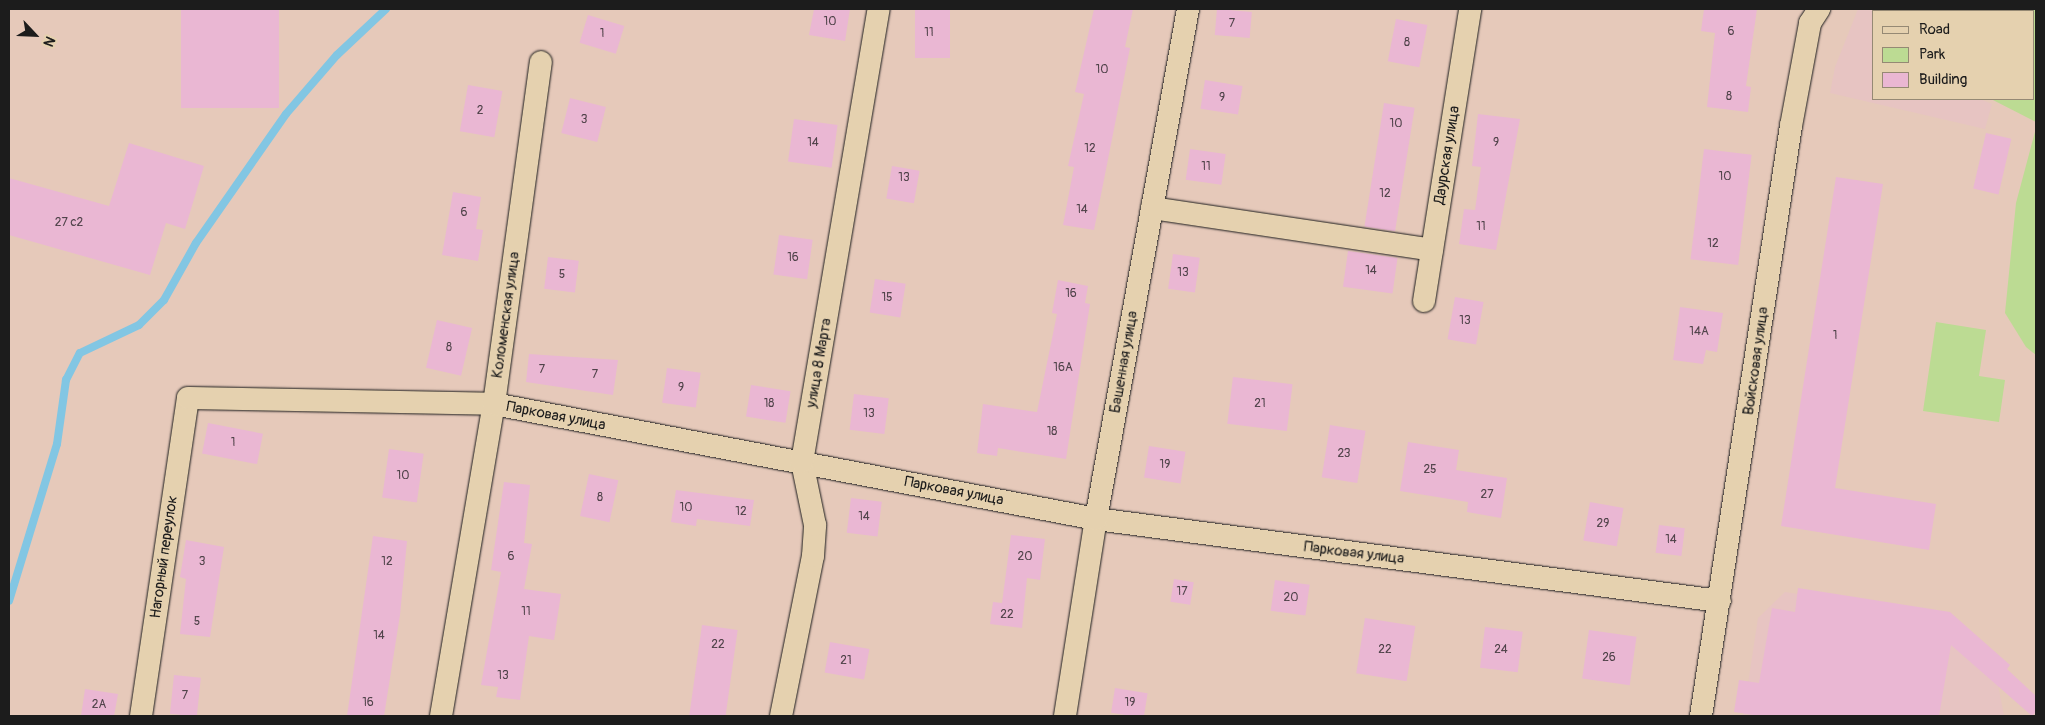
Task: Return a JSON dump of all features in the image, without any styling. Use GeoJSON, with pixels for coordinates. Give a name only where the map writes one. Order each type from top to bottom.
{"type":"FeatureCollection","features":[{"type":"Feature","properties":{"kind":"street","name":"улица 8 Марта"},"geometry":{"type":"LineString","coordinates":[[780,716],[813,556],[815,525],[802,462],[879,9]]}},
{"type":"Feature","properties":{"kind":"street","name":"Башенная улица"},"geometry":{"type":"LineString","coordinates":[[1065,716],[1096,519],[1188,9]]}},
{"type":"Feature","properties":{"kind":"street","name":"Даурская улица"},"geometry":{"type":"LineString","coordinates":[[1424,300],[1470,9]]}},
{"type":"Feature","properties":{"kind":"street","name":"Войсковая улица"},"geometry":{"type":"LineString","coordinates":[[1701,716],[1791,126],[1810,23],[1819,9]]}},
{"type":"Feature","properties":{"kind":"street","name":"Коломенская улица"},"geometry":{"type":"LineString","coordinates":[[441,716],[494,404],[541,62]]}},
{"type":"Feature","properties":{"kind":"street"},"geometry":{"type":"LineString","coordinates":[[1152,208],[1432,250]]}},
{"type":"Feature","properties":{"kind":"street","name":"Парковая улица"},"geometry":{"type":"LineString","coordinates":[[188,398],[494,404],[1096,519],[1720,600]]}},
{"type":"Feature","properties":{"kind":"street","name":"Нагорный переулок"},"geometry":{"type":"LineString","coordinates":[[141,716],[188,398]]}},
{"type":"Feature","properties":{"kind":"shaded area"},"geometry":{"type":"Polygon","coordinates":[[[1858,9],[1902,9],[1872,10],[1872,100],[1982,100],[1992,104],[1985,129],[1830,93],[1835,67],[1858,9]]]}},
{"type":"Feature","properties":{"kind":"shaded area"},"geometry":{"type":"Polygon","coordinates":[[[1785,592],[1929,614],[1995,669],[2004,716],[1743,716],[1758,618],[1785,592]]]}},
{"type":"Feature","properties":{"kind":"green space"},"geometry":{"type":"Polygon","coordinates":[[[1909,9],[2036,9],[2036,122],[1993,100],[2035,100],[2035,10],[1909,9]]]}},
{"type":"Feature","properties":{"kind":"green space"},"geometry":{"type":"Polygon","coordinates":[[[2036,128],[2036,355],[2026,347],[2005,313],[2016,203],[2036,128]]]}},
{"type":"Feature","properties":{"kind":"green space"},"geometry":{"type":"Polygon","coordinates":[[[1936,322],[1986,330],[1979,376],[2005,380],[1999,422],[1923,411],[1936,322]]]}},
{"type":"Feature","properties":{"kind":"building"},"geometry":{"type":"Polygon","coordinates":[[[181,9],[279,9],[279,108],[181,108],[181,9]]]}},
{"type":"Feature","properties":{"kind":"building"},"geometry":{"type":"Polygon","coordinates":[[[814,9],[850,9],[845,41],[809,35],[814,9]]]}},
{"type":"Feature","properties":{"kind":"building"},"geometry":{"type":"Polygon","coordinates":[[[915,9],[950,9],[950,58],[915,58],[915,9]]]}},
{"type":"Feature","properties":{"kind":"building"},"geometry":{"type":"Polygon","coordinates":[[[1094,9],[1133,9],[1125,47],[1130,48],[1094,230],[1063,225],[1074,167],[1068,166],[1084,94],[1075,92],[1094,9]]]}},
{"type":"Feature","properties":{"kind":"building"},"geometry":{"type":"Polygon","coordinates":[[[1217,9],[1252,12],[1250,38],[1215,35],[1217,9]]]}},
{"type":"Feature","properties":{"kind":"building"},"geometry":{"type":"Polygon","coordinates":[[[1704,9],[1757,9],[1746,86],[1751,87],[1748,112],[1707,107],[1715,33],[1701,31],[1704,9]]]}},
{"type":"Feature","properties":{"kind":"building"},"geometry":{"type":"Polygon","coordinates":[[[588,15],[624,26],[616,54],[580,43],[588,15]]]}},
{"type":"Feature","properties":{"kind":"building"},"geometry":{"type":"Polygon","coordinates":[[[1396,19],[1427,25],[1419,67],[1388,61],[1396,19]]]}},
{"type":"Feature","properties":{"kind":"building"},"geometry":{"type":"Polygon","coordinates":[[[1205,80],[1243,86],[1238,115],[1200,109],[1205,80]]]}},
{"type":"Feature","properties":{"kind":"building"},"geometry":{"type":"Polygon","coordinates":[[[468,85],[502,91],[494,137],[460,131],[468,85]]]}},
{"type":"Feature","properties":{"kind":"building"},"geometry":{"type":"Polygon","coordinates":[[[570,98],[606,107],[597,142],[561,133],[570,98]]]}},
{"type":"Feature","properties":{"kind":"building"},"geometry":{"type":"Polygon","coordinates":[[[1384,103],[1415,108],[1395,231],[1364,226],[1384,103]]]}},
{"type":"Feature","properties":{"kind":"building"},"geometry":{"type":"Polygon","coordinates":[[[1478,114],[1520,119],[1496,250],[1459,244],[1464,209],[1475,210],[1481,167],[1472,166],[1478,114]]]}},
{"type":"Feature","properties":{"kind":"building"},"geometry":{"type":"Polygon","coordinates":[[[794,119],[838,125],[832,168],[788,162],[794,119]]]}},
{"type":"Feature","properties":{"kind":"building"},"geometry":{"type":"Polygon","coordinates":[[[1986,133],[2011,139],[1999,194],[1973,189],[1986,133]]]}},
{"type":"Feature","properties":{"kind":"building"},"geometry":{"type":"Polygon","coordinates":[[[129,143],[204,166],[185,229],[166,223],[150,275],[9,235],[9,178],[109,206],[129,143]]]}},
{"type":"Feature","properties":{"kind":"building"},"geometry":{"type":"Polygon","coordinates":[[[1190,149],[1226,154],[1221,185],[1186,180],[1190,149]]]}},
{"type":"Feature","properties":{"kind":"building"},"geometry":{"type":"Polygon","coordinates":[[[1704,149],[1752,155],[1738,265],[1690,259],[1704,149]]]}},
{"type":"Feature","properties":{"kind":"building"},"geometry":{"type":"Polygon","coordinates":[[[892,166],[920,171],[914,203],[886,198],[892,166]]]}},
{"type":"Feature","properties":{"kind":"building"},"geometry":{"type":"Polygon","coordinates":[[[1836,177],[1883,184],[1835,488],[1936,504],[1929,550],[1781,526],[1836,177]]]}},
{"type":"Feature","properties":{"kind":"building"},"geometry":{"type":"Polygon","coordinates":[[[453,192],[481,197],[476,229],[483,230],[478,261],[442,255],[453,192]]]}},
{"type":"Feature","properties":{"kind":"building"},"geometry":{"type":"Polygon","coordinates":[[[779,235],[813,240],[807,279],[773,275],[779,235]]]}},
{"type":"Feature","properties":{"kind":"building"},"geometry":{"type":"Polygon","coordinates":[[[1348,251],[1398,258],[1393,294],[1343,287],[1348,251]]]}},
{"type":"Feature","properties":{"kind":"building"},"geometry":{"type":"Polygon","coordinates":[[[1173,254],[1200,258],[1195,292],[1168,289],[1173,254]]]}},
{"type":"Feature","properties":{"kind":"building"},"geometry":{"type":"Polygon","coordinates":[[[548,257],[579,261],[575,293],[544,289],[548,257]]]}},
{"type":"Feature","properties":{"kind":"building"},"geometry":{"type":"Polygon","coordinates":[[[875,279],[906,284],[900,317],[870,313],[875,279]]]}},
{"type":"Feature","properties":{"kind":"building"},"geometry":{"type":"Polygon","coordinates":[[[1058,280],[1088,286],[1085,303],[1090,304],[1066,459],[998,448],[997,456],[977,453],[983,404],[1037,412],[1057,314],[1052,313],[1058,280]]]}},
{"type":"Feature","properties":{"kind":"building"},"geometry":{"type":"Polygon","coordinates":[[[1455,297],[1484,302],[1476,344],[1448,339],[1455,297]]]}},
{"type":"Feature","properties":{"kind":"building"},"geometry":{"type":"Polygon","coordinates":[[[1680,307],[1723,313],[1717,352],[1706,350],[1703,364],[1673,360],[1680,307]]]}},
{"type":"Feature","properties":{"kind":"building"},"geometry":{"type":"Polygon","coordinates":[[[437,320],[472,328],[461,376],[426,368],[437,320]]]}},
{"type":"Feature","properties":{"kind":"building"},"geometry":{"type":"Polygon","coordinates":[[[529,354],[618,360],[613,395],[526,382],[529,354]]]}},
{"type":"Feature","properties":{"kind":"building"},"geometry":{"type":"Polygon","coordinates":[[[667,368],[701,373],[696,407],[662,403],[667,368]]]}},
{"type":"Feature","properties":{"kind":"building"},"geometry":{"type":"Polygon","coordinates":[[[1233,377],[1293,384],[1287,431],[1227,424],[1233,377]]]}},
{"type":"Feature","properties":{"kind":"building"},"geometry":{"type":"Polygon","coordinates":[[[751,385],[791,391],[786,423],[746,417],[751,385]]]}},
{"type":"Feature","properties":{"kind":"building"},"geometry":{"type":"Polygon","coordinates":[[[854,394],[889,398],[884,434],[850,430],[854,394]]]}},
{"type":"Feature","properties":{"kind":"building"},"geometry":{"type":"Polygon","coordinates":[[[208,423],[263,434],[257,464],[202,453],[208,423]]]}},
{"type":"Feature","properties":{"kind":"building"},"geometry":{"type":"Polygon","coordinates":[[[1330,425],[1366,431],[1357,483],[1322,477],[1330,425]]]}},
{"type":"Feature","properties":{"kind":"building"},"geometry":{"type":"Polygon","coordinates":[[[1408,442],[1459,450],[1456,470],[1507,478],[1501,518],[1467,512],[1468,502],[1400,491],[1408,442]]]}},
{"type":"Feature","properties":{"kind":"building"},"geometry":{"type":"Polygon","coordinates":[[[1149,446],[1186,452],[1181,483],[1144,478],[1149,446]]]}},
{"type":"Feature","properties":{"kind":"building"},"geometry":{"type":"Polygon","coordinates":[[[389,449],[424,454],[417,502],[382,498],[389,449]]]}},
{"type":"Feature","properties":{"kind":"building"},"geometry":{"type":"Polygon","coordinates":[[[589,474],[618,480],[609,522],[580,516],[589,474]]]}},
{"type":"Feature","properties":{"kind":"building"},"geometry":{"type":"Polygon","coordinates":[[[504,482],[530,485],[524,543],[532,544],[524,589],[561,594],[554,640],[529,636],[520,700],[496,697],[498,687],[481,685],[501,572],[491,570],[504,482]]]}},
{"type":"Feature","properties":{"kind":"building"},"geometry":{"type":"Polygon","coordinates":[[[676,490],[754,500],[750,526],[697,519],[696,526],[671,522],[676,490]]]}},
{"type":"Feature","properties":{"kind":"building"},"geometry":{"type":"Polygon","coordinates":[[[851,498],[882,502],[878,537],[847,533],[851,498]]]}},
{"type":"Feature","properties":{"kind":"building"},"geometry":{"type":"Polygon","coordinates":[[[1590,502],[1623,508],[1617,546],[1583,540],[1590,502]]]}},
{"type":"Feature","properties":{"kind":"building"},"geometry":{"type":"Polygon","coordinates":[[[1659,525],[1685,528],[1681,556],[1656,553],[1659,525]]]}},
{"type":"Feature","properties":{"kind":"building"},"geometry":{"type":"Polygon","coordinates":[[[1011,535],[1045,539],[1040,580],[1027,578],[1022,628],[990,624],[993,602],[1002,603],[1011,535]]]}},
{"type":"Feature","properties":{"kind":"building"},"geometry":{"type":"Polygon","coordinates":[[[373,536],[407,541],[400,615],[384,716],[347,716],[373,536]]]}},
{"type":"Feature","properties":{"kind":"building"},"geometry":{"type":"Polygon","coordinates":[[[186,540],[224,547],[210,637],[180,634],[186,579],[180,577],[186,540]]]}},
{"type":"Feature","properties":{"kind":"building"},"geometry":{"type":"Polygon","coordinates":[[[1174,579],[1194,582],[1190,605],[1170,602],[1174,579]]]}},
{"type":"Feature","properties":{"kind":"building"},"geometry":{"type":"Polygon","coordinates":[[[1275,580],[1310,585],[1305,616],[1271,611],[1275,580]]]}},
{"type":"Feature","properties":{"kind":"building"},"geometry":{"type":"Polygon","coordinates":[[[1798,588],[1950,612],[2010,665],[2007,669],[2036,696],[2036,712],[2032,716],[1951,645],[1939,716],[1760,716],[1734,712],[1739,680],[1759,683],[1772,608],[1795,612],[1798,588]]]}},
{"type":"Feature","properties":{"kind":"building"},"geometry":{"type":"Polygon","coordinates":[[[1365,618],[1415,626],[1407,681],[1356,673],[1365,618]]]}},
{"type":"Feature","properties":{"kind":"building"},"geometry":{"type":"Polygon","coordinates":[[[702,625],[738,630],[726,716],[689,716],[702,625]]]}},
{"type":"Feature","properties":{"kind":"building"},"geometry":{"type":"Polygon","coordinates":[[[1485,627],[1523,632],[1518,672],[1480,668],[1485,627]]]}},
{"type":"Feature","properties":{"kind":"building"},"geometry":{"type":"Polygon","coordinates":[[[1589,630],[1637,637],[1630,685],[1582,679],[1589,630]]]}},
{"type":"Feature","properties":{"kind":"building"},"geometry":{"type":"Polygon","coordinates":[[[830,642],[869,649],[864,679],[825,673],[830,642]]]}},
{"type":"Feature","properties":{"kind":"building"},"geometry":{"type":"Polygon","coordinates":[[[174,675],[201,678],[197,716],[170,714],[174,675]]]}},
{"type":"Feature","properties":{"kind":"building"},"geometry":{"type":"Polygon","coordinates":[[[1115,688],[1148,693],[1144,716],[1111,713],[1115,688]]]}},
{"type":"Feature","properties":{"kind":"building"},"geometry":{"type":"Polygon","coordinates":[[[85,689],[118,694],[114,716],[81,716],[85,689]]]}},
{"type":"Feature","properties":{"kind":"waterway"},"geometry":{"type":"LineString","coordinates":[[9,601],[57,444],[66,380],[80,353],[139,325],[164,300],[196,243],[286,114],[337,55],[386,9]]}}]}
